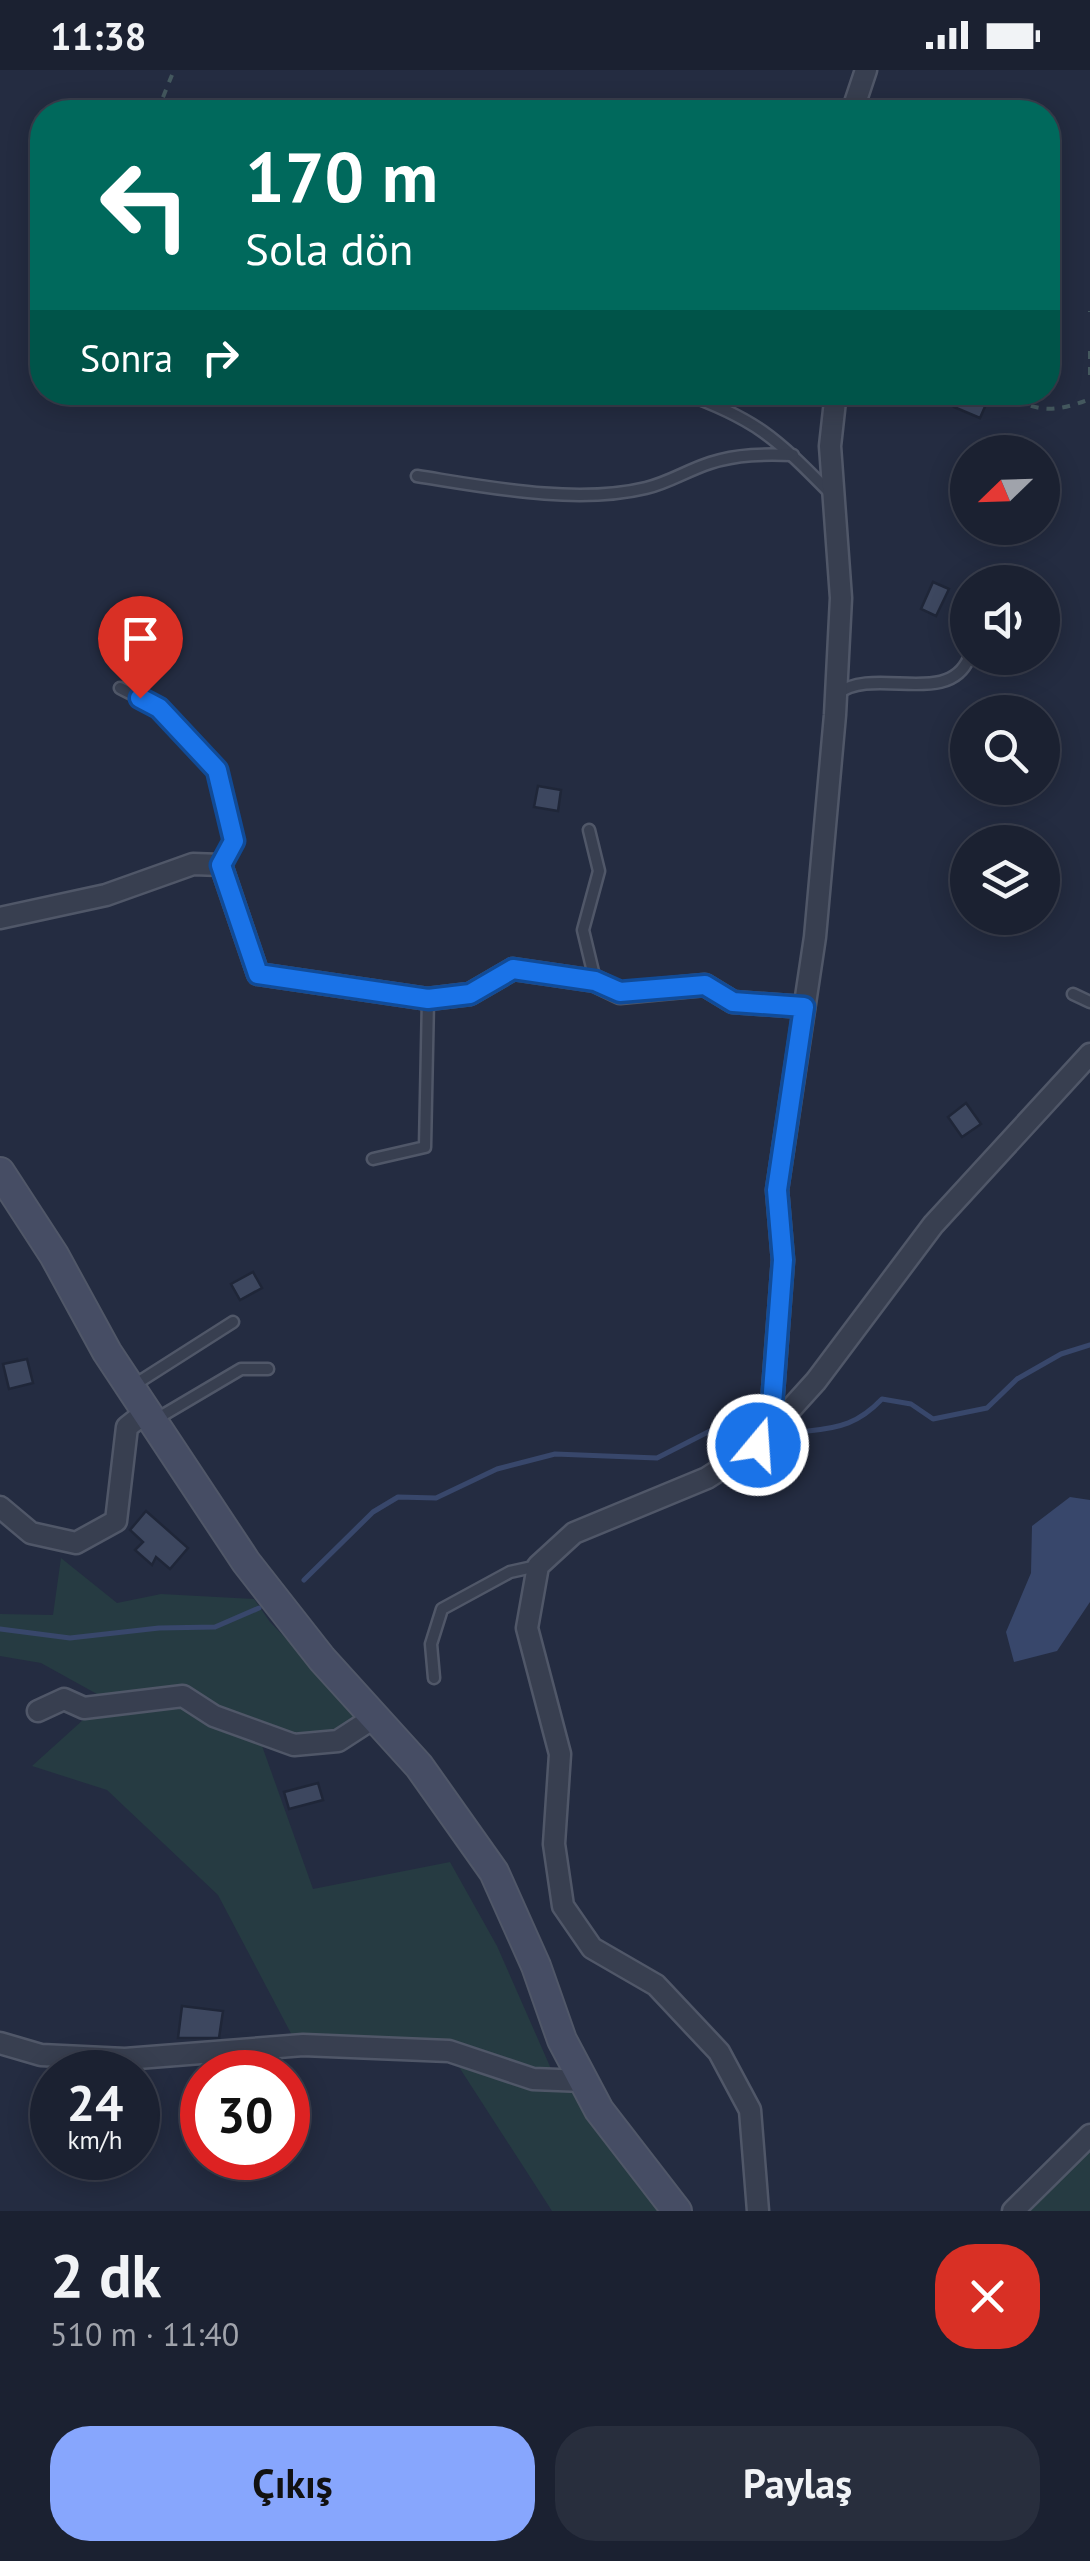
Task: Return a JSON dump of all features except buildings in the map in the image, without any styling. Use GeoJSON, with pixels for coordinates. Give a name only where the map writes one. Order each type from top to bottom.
{"type":"FeatureCollection","features":[{"type":"Feature","properties":{"kind":"street"},"geometry":{"type":"LineString","coordinates":[[856,100],[866,70]]}},
{"type":"Feature","properties":{"kind":"street"},"geometry":{"type":"LineString","coordinates":[[770,1431],[783,1260],[777,1190],[826,845],[836,695],[840,598],[830,446],[835,405]]}},
{"type":"Feature","properties":{"kind":"street"},"geometry":{"type":"LineString","coordinates":[[0,918],[106,895],[193,864],[221,865],[258,974],[428,999],[470,994],[513,969],[595,981],[620,992],[705,985],[733,1002],[804,1007]]}},
{"type":"Feature","properties":{"kind":"street"},"geometry":{"type":"LineString","coordinates":[[758,2211],[750,2110],[720,2052],[656,1985],[592,1948],[563,1906],[554,1844],[560,1754],[527,1628],[538,1566],[574,1533],[708,1478],[758,1445],[816,1381],[932,1225],[1090,1054]]}},
{"type":"Feature","properties":{"kind":"street"},"geometry":{"type":"LineString","coordinates":[[0,1172],[54,1255],[130,1388],[246,1562],[322,1659],[419,1766],[494,1872],[562,2040],[600,2110],[678,2211]]}},
{"type":"Feature","properties":{"kind":"street"},"geometry":{"type":"LineString","coordinates":[[0,1507],[31,1533],[76,1543],[116,1520],[128,1427],[150,1417]]}},
{"type":"Feature","properties":{"kind":"street"},"geometry":{"type":"LineString","coordinates":[[38,1711],[64,1699],[84,1708],[183,1696],[214,1716],[294,1745],[338,1742],[375,1717]]}},
{"type":"Feature","properties":{"kind":"street"},"geometry":{"type":"LineString","coordinates":[[0,2043],[41,2055],[125,2060],[303,2045],[449,2051],[533,2079],[584,2080]]}},
{"type":"Feature","properties":{"kind":"street"},"geometry":{"type":"LineString","coordinates":[[1013,2211],[1090,2135]]}},
{"type":"Feature","properties":{"kind":"lane"},"geometry":{"type":"LineString","coordinates":[[712,405],[773,434],[835,497]]}},
{"type":"Feature","properties":{"kind":"lane"},"geometry":{"type":"LineString","coordinates":[[418,476],[506,493],[599,492],[646,488],[712,462],[750,454],[793,455]]}},
{"type":"Feature","properties":{"kind":"lane"},"geometry":{"type":"LineString","coordinates":[[836,695],[850,683],[870,680],[933,684],[958,675]]}},
{"type":"Feature","properties":{"kind":"lane"},"geometry":{"type":"LineString","coordinates":[[120,688],[159,708],[217,770],[234,841],[221,865]]}},
{"type":"Feature","properties":{"kind":"lane"},"geometry":{"type":"LineString","coordinates":[[589,830],[598,871],[582,930],[595,981]]}},
{"type":"Feature","properties":{"kind":"lane"},"geometry":{"type":"LineString","coordinates":[[1073,994],[1090,1002]]}},
{"type":"Feature","properties":{"kind":"lane"},"geometry":{"type":"LineString","coordinates":[[374,1159],[425,1148],[428,999]]}},
{"type":"Feature","properties":{"kind":"lane"},"geometry":{"type":"LineString","coordinates":[[130,1388],[233,1322]]}},
{"type":"Feature","properties":{"kind":"lane"},"geometry":{"type":"LineString","coordinates":[[150,1417],[241,1369],[268,1369]]}},
{"type":"Feature","properties":{"kind":"lane"},"geometry":{"type":"LineString","coordinates":[[434,1678],[431,1644],[442,1609],[510,1572],[538,1566]]}},
{"type":"Feature","properties":{"kind":"path"},"geometry":{"type":"LineString","coordinates":[[162,100],[174,70]]}},
{"type":"Feature","properties":{"kind":"path"},"geometry":{"type":"LineString","coordinates":[[1090,351],[1090,380]]}},
{"type":"Feature","properties":{"kind":"path"},"geometry":{"type":"LineString","coordinates":[[1026,405],[1057,411],[1090,399]]}},
{"type":"Feature","properties":{"kind":"shaded area"},"geometry":{"type":"Polygon","coordinates":[[[61,1558],[117,1603],[161,1594],[254,1599],[270,1622],[361,1715],[334,1736],[292,1738],[218,1710],[106,1699],[41,1663],[0,1656],[0,1614],[53,1615],[61,1558]]]}},
{"type":"Feature","properties":{"kind":"shaded area"},"geometry":{"type":"Polygon","coordinates":[[[178,1701],[261,1743],[313,1889],[450,1862],[497,1946],[552,2071],[295,2041],[218,1895],[107,1790],[32,1766],[94,1710],[178,1701]]]}},
{"type":"Feature","properties":{"kind":"shaded area"},"geometry":{"type":"Polygon","coordinates":[[[459,2067],[531,2086],[577,2089],[667,2211],[552,2211],[459,2067]]]}},
{"type":"Feature","properties":{"kind":"shaded area"},"geometry":{"type":"Polygon","coordinates":[[[1090,2145],[1090,2211],[1021,2211],[1090,2145]]]}},
{"type":"Feature","properties":{"kind":"water"},"geometry":{"type":"Polygon","coordinates":[[[1070,1497],[1090,1500],[1090,1602],[1057,1651],[1014,1662],[1006,1632],[1031,1573],[1032,1526],[1070,1497]]]}},
{"type":"Feature","properties":{"kind":"waterway"},"geometry":{"type":"LineString","coordinates":[[808,1431],[848,1423],[882,1399],[911,1404],[933,1419],[987,1408],[1017,1379],[1061,1354],[1090,1345]]}},
{"type":"Feature","properties":{"kind":"waterway"},"geometry":{"type":"LineString","coordinates":[[304,1580],[373,1512],[398,1497],[436,1498],[497,1469],[555,1454],[657,1458],[710,1431],[752,1432]]}},
{"type":"Feature","properties":{"kind":"waterway"},"geometry":{"type":"LineString","coordinates":[[0,1629],[70,1638],[159,1628],[215,1627],[259,1608]]}},
{"type":"Feature","properties":{"kind":"route"},"geometry":{"type":"LineString","coordinates":[[140,698],[159,708],[217,770],[234,841],[221,865],[258,974],[386,996],[428,999],[470,994],[513,969],[595,981],[620,992],[705,985],[733,1002],[804,1007],[777,1190],[783,1260],[770,1431],[758,1445]]}}]}
